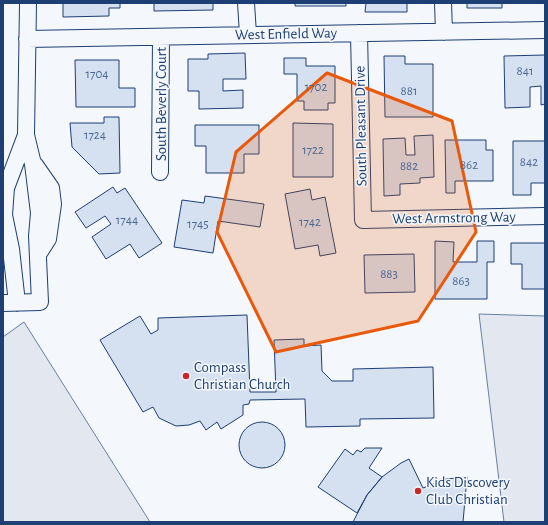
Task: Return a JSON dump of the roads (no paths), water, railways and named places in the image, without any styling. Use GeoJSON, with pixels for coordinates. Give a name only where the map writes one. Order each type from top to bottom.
{"type":"FeatureCollection","features":[{"type":"Feature","properties":{"kind":"street"},"geometry":{"type":"LineString","coordinates":[[26,135],[6,188],[4,215],[10,303],[40,302],[39,253],[37,236],[40,212],[34,164],[26,135],[28,3]]}},
{"type":"Feature","properties":{"kind":"street"},"geometry":{"type":"LineString","coordinates":[[246,3],[248,34]]}},
{"type":"Feature","properties":{"kind":"street"},"geometry":{"type":"LineString","coordinates":[[443,3],[444,32]]}},
{"type":"Feature","properties":{"kind":"street","name":"West Enfield Way"},"geometry":{"type":"LineString","coordinates":[[27,39],[545,30]]}},
{"type":"Feature","properties":{"kind":"street","name":"South Pleasant Drive"},"geometry":{"type":"LineString","coordinates":[[359,33],[363,220]]}},
{"type":"Feature","properties":{"kind":"street","name":"South Beverly Court"},"geometry":{"type":"LineString","coordinates":[[160,172],[161,37]]}},
{"type":"Feature","properties":{"kind":"street","name":"West Armstrong Way"},"geometry":{"type":"LineString","coordinates":[[363,220],[545,216]]}},
{"type":"Feature","properties":{"kind":"street"},"geometry":{"type":"LineString","coordinates":[[9,280],[40,280]]}},
{"type":"Feature","properties":{"kind":"place","name":"Compass Christian Church"},"geometry":{"type":"Point","coordinates":[186,376]}},
{"type":"Feature","properties":{"kind":"place","name":"Kids Discovery Club Christian"},"geometry":{"type":"Point","coordinates":[418,491]}}]}
